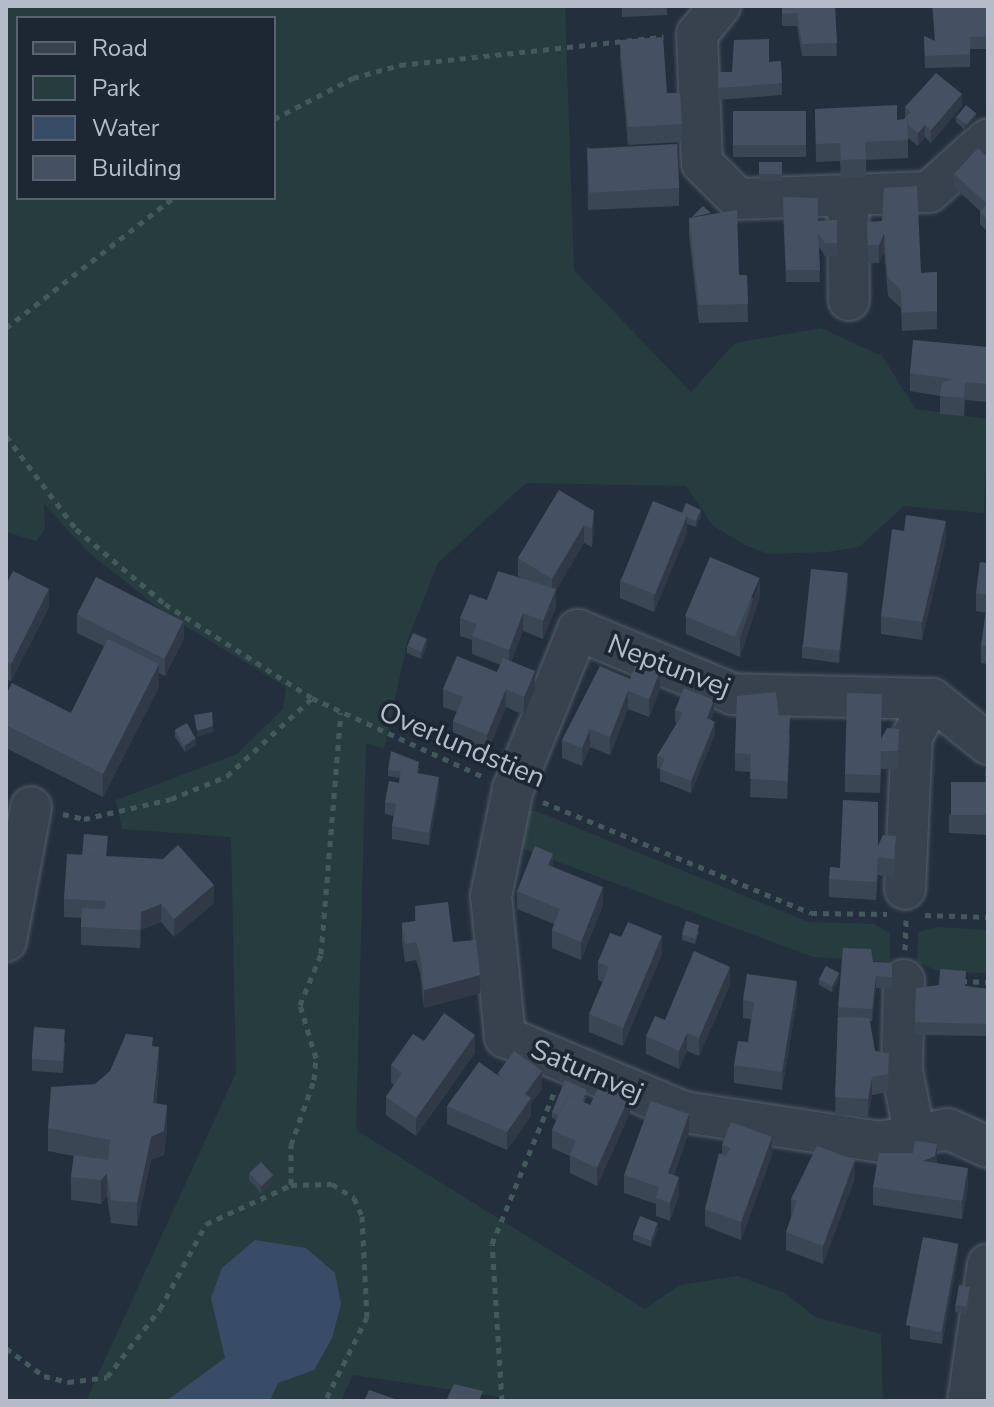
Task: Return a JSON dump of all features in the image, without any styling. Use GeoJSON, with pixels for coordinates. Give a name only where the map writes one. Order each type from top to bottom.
{"type":"FeatureCollection","features":[{"type":"Feature","properties":{"kind":"street"},"geometry":{"type":"LineString","coordinates":[[709,20],[702,163],[738,199],[929,192],[988,139]]}},
{"type":"Feature","properties":{"kind":"street"},"geometry":{"type":"LineString","coordinates":[[848,195],[849,300]]}},
{"type":"Feature","properties":{"kind":"street","name":"Neptunvej"},"geometry":{"type":"LineString","coordinates":[[513,789],[578,630],[733,694],[932,699]]}},
{"type":"Feature","properties":{"kind":"street"},"geometry":{"type":"LineString","coordinates":[[905,901],[912,737],[932,699],[988,744]]}},
{"type":"Feature","properties":{"kind":"street","name":"Saturnvej"},"geometry":{"type":"LineString","coordinates":[[513,789],[491,896],[505,1037],[684,1112],[881,1142],[948,1129],[988,1147]]}},
{"type":"Feature","properties":{"kind":"street"},"geometry":{"type":"LineString","coordinates":[[6,941],[31,807]]}},
{"type":"Feature","properties":{"kind":"street"},"geometry":{"type":"LineString","coordinates":[[904,980],[902,1071],[915,1136]]}},
{"type":"Feature","properties":{"kind":"street"},"geometry":{"type":"LineString","coordinates":[[974,1390],[988,1264]]}},
{"type":"Feature","properties":{"kind":"path"},"geometry":{"type":"LineString","coordinates":[[276,118],[353,78],[400,65],[709,20]]}},
{"type":"Feature","properties":{"kind":"path"},"geometry":{"type":"LineString","coordinates":[[6,328],[170,200]]}},
{"type":"Feature","properties":{"kind":"path","name":"Overlundstien"},"geometry":{"type":"LineString","coordinates":[[6,436],[76,529],[165,604],[312,698],[341,713],[513,789],[811,913],[905,901],[988,917]]}},
{"type":"Feature","properties":{"kind":"path"},"geometry":{"type":"LineString","coordinates":[[31,807],[84,819],[171,799],[227,776],[312,698]]}},
{"type":"Feature","properties":{"kind":"path"},"geometry":{"type":"LineString","coordinates":[[291,1185],[291,1145],[315,1069],[300,1005],[321,954],[341,713]]}},
{"type":"Feature","properties":{"kind":"path"},"geometry":{"type":"LineString","coordinates":[[905,901],[904,980],[988,982]]}},
{"type":"Feature","properties":{"kind":"path"},"geometry":{"type":"LineString","coordinates":[[502,1401],[492,1244],[567,1062]]}},
{"type":"Feature","properties":{"kind":"path"},"geometry":{"type":"LineString","coordinates":[[6,1348],[44,1376],[68,1382],[107,1377],[160,1309],[206,1224],[291,1185],[332,1184],[354,1198],[366,1232],[367,1317],[325,1401]]}},
{"type":"Feature","properties":{"kind":"green space"},"geometry":{"type":"Polygon","coordinates":[[[6,6],[565,6],[574,270],[691,392],[735,343],[821,328],[882,356],[916,409],[988,419],[984,513],[904,506],[859,547],[828,552],[769,554],[745,545],[713,526],[686,486],[526,483],[438,563],[408,639],[384,749],[366,743],[356,1130],[645,1309],[679,1285],[738,1276],[785,1293],[815,1317],[881,1334],[883,1401],[526,1401],[353,1375],[341,1401],[86,1401],[236,1073],[231,837],[122,829],[116,800],[237,754],[283,709],[286,687],[167,615],[87,551],[44,504],[45,530],[36,541],[6,532],[6,6]]]}},
{"type":"Feature","properties":{"kind":"green space"},"geometry":{"type":"Polygon","coordinates":[[[521,811],[536,811],[809,922],[874,924],[890,933],[890,962],[813,957],[513,845],[521,811]]]}},
{"type":"Feature","properties":{"kind":"green space"},"geometry":{"type":"Polygon","coordinates":[[[937,927],[988,930],[988,973],[938,971],[917,962],[918,932],[937,927]]]}},
{"type":"Feature","properties":{"kind":"water"},"geometry":{"type":"Polygon","coordinates":[[[255,1240],[306,1248],[335,1273],[341,1304],[332,1338],[314,1370],[278,1383],[270,1401],[166,1401],[225,1358],[211,1298],[222,1268],[255,1240]]]}},
{"type":"Feature","properties":{"kind":"building"},"geometry":{"type":"Polygon","coordinates":[[[782,6],[835,6],[837,43],[802,44],[797,13],[782,14],[782,6]]]}},
{"type":"Feature","properties":{"kind":"building"},"geometry":{"type":"Polygon","coordinates":[[[933,6],[987,8],[988,36],[970,37],[970,54],[925,56],[924,36],[935,41],[933,6]]]}},
{"type":"Feature","properties":{"kind":"building"},"geometry":{"type":"Polygon","coordinates":[[[663,37],[667,93],[680,93],[682,124],[628,127],[620,40],[663,37]]]}},
{"type":"Feature","properties":{"kind":"building"},"geometry":{"type":"Polygon","coordinates":[[[769,39],[769,62],[781,61],[782,83],[718,88],[718,72],[732,72],[734,40],[769,39]]]}},
{"type":"Feature","properties":{"kind":"building"},"geometry":{"type":"Polygon","coordinates":[[[936,73],[962,94],[931,130],[925,125],[918,133],[904,119],[911,112],[905,107],[936,73]]]}},
{"type":"Feature","properties":{"kind":"building"},"geometry":{"type":"Polygon","coordinates":[[[897,105],[897,120],[907,119],[908,140],[865,142],[866,159],[841,160],[840,143],[816,144],[815,109],[897,105]]]}},
{"type":"Feature","properties":{"kind":"building"},"geometry":{"type":"Polygon","coordinates":[[[966,105],[976,113],[967,125],[957,117],[966,105]]]}},
{"type":"Feature","properties":{"kind":"building"},"geometry":{"type":"Polygon","coordinates":[[[733,111],[806,111],[806,145],[733,145],[733,111]]]}},
{"type":"Feature","properties":{"kind":"building"},"geometry":{"type":"Polygon","coordinates":[[[677,144],[679,188],[589,193],[587,149],[677,144]]]}},
{"type":"Feature","properties":{"kind":"building"},"geometry":{"type":"Polygon","coordinates":[[[978,148],[988,158],[988,220],[980,212],[987,204],[954,174],[978,148]]]}},
{"type":"Feature","properties":{"kind":"building"},"geometry":{"type":"Polygon","coordinates":[[[759,162],[782,162],[782,174],[759,174],[759,162]]]}},
{"type":"Feature","properties":{"kind":"building"},"geometry":{"type":"Polygon","coordinates":[[[917,186],[921,273],[937,272],[937,311],[902,313],[901,290],[888,278],[884,234],[879,245],[868,245],[867,222],[882,221],[884,188],[917,186]]]}},
{"type":"Feature","properties":{"kind":"building"},"geometry":{"type":"Polygon","coordinates":[[[783,197],[818,198],[818,221],[837,220],[837,243],[825,243],[818,233],[820,270],[786,270],[783,197]]]}},
{"type":"Feature","properties":{"kind":"building"},"geometry":{"type":"Polygon","coordinates":[[[703,206],[711,213],[692,217],[703,206]]]}},
{"type":"Feature","properties":{"kind":"building"},"geometry":{"type":"Polygon","coordinates":[[[737,210],[739,275],[747,275],[748,304],[699,305],[689,218],[737,210]]]}},
{"type":"Feature","properties":{"kind":"building"},"geometry":{"type":"Polygon","coordinates":[[[913,340],[988,347],[988,384],[965,382],[964,398],[940,396],[942,383],[952,379],[910,373],[913,340]]]}},
{"type":"Feature","properties":{"kind":"building"},"geometry":{"type":"Polygon","coordinates":[[[559,490],[594,511],[592,529],[584,525],[552,579],[518,558],[559,490]]]}},
{"type":"Feature","properties":{"kind":"building"},"geometry":{"type":"Polygon","coordinates":[[[653,501],[687,515],[655,595],[621,581],[653,501]]]}},
{"type":"Feature","properties":{"kind":"building"},"geometry":{"type":"Polygon","coordinates":[[[686,503],[701,510],[696,521],[682,513],[686,503]]]}},
{"type":"Feature","properties":{"kind":"building"},"geometry":{"type":"Polygon","coordinates":[[[906,515],[946,521],[922,622],[881,616],[892,529],[904,531],[906,515]]]}},
{"type":"Feature","properties":{"kind":"building"},"geometry":{"type":"Polygon","coordinates":[[[710,557],[760,578],[735,637],[685,616],[710,557]]]}},
{"type":"Feature","properties":{"kind":"building"},"geometry":{"type":"Polygon","coordinates":[[[980,562],[988,563],[988,595],[976,593],[980,562]]]}},
{"type":"Feature","properties":{"kind":"building"},"geometry":{"type":"Polygon","coordinates":[[[811,569],[848,573],[840,650],[803,647],[811,569]]]}},
{"type":"Feature","properties":{"kind":"building"},"geometry":{"type":"Polygon","coordinates":[[[13,571],[49,589],[11,664],[6,661],[6,585],[13,571]]]}},
{"type":"Feature","properties":{"kind":"building"},"geometry":{"type":"Polygon","coordinates":[[[498,571],[556,589],[543,621],[523,613],[509,650],[472,636],[477,624],[460,618],[470,594],[487,600],[498,571]]]}},
{"type":"Feature","properties":{"kind":"building"},"geometry":{"type":"Polygon","coordinates":[[[96,577],[183,621],[164,659],[77,614],[96,577]]]}},
{"type":"Feature","properties":{"kind":"building"},"geometry":{"type":"Polygon","coordinates":[[[988,596],[988,646],[981,646],[988,596]]]}},
{"type":"Feature","properties":{"kind":"building"},"geometry":{"type":"Polygon","coordinates":[[[413,633],[427,639],[421,652],[408,646],[413,633]]]}},
{"type":"Feature","properties":{"kind":"building"},"geometry":{"type":"Polygon","coordinates":[[[108,639],[159,664],[103,774],[6,725],[6,695],[12,683],[71,713],[108,639]]]}},
{"type":"Feature","properties":{"kind":"building"},"geometry":{"type":"Polygon","coordinates":[[[457,656],[497,672],[503,658],[535,671],[524,697],[506,689],[487,735],[453,721],[463,697],[443,689],[457,656]]]}},
{"type":"Feature","properties":{"kind":"building"},"geometry":{"type":"Polygon","coordinates":[[[637,662],[660,671],[649,699],[628,691],[610,737],[590,729],[582,748],[562,740],[600,666],[630,679],[637,662]]]}},
{"type":"Feature","properties":{"kind":"building"},"geometry":{"type":"Polygon","coordinates":[[[684,688],[714,700],[707,718],[715,722],[691,781],[660,769],[665,759],[657,756],[683,713],[675,710],[684,688]]]}},
{"type":"Feature","properties":{"kind":"building"},"geometry":{"type":"Polygon","coordinates":[[[776,692],[779,716],[790,717],[787,781],[750,779],[751,754],[735,753],[737,696],[776,692]]]}},
{"type":"Feature","properties":{"kind":"building"},"geometry":{"type":"Polygon","coordinates":[[[847,693],[882,694],[881,739],[887,728],[899,729],[898,751],[881,751],[880,775],[845,774],[847,693]]]}},
{"type":"Feature","properties":{"kind":"building"},"geometry":{"type":"Polygon","coordinates":[[[212,712],[213,726],[197,731],[194,715],[212,712]]]}},
{"type":"Feature","properties":{"kind":"building"},"geometry":{"type":"Polygon","coordinates":[[[187,723],[196,739],[183,746],[175,730],[187,723]]]}},
{"type":"Feature","properties":{"kind":"building"},"geometry":{"type":"Polygon","coordinates":[[[391,751],[419,762],[417,773],[388,770],[391,751]]]}},
{"type":"Feature","properties":{"kind":"building"},"geometry":{"type":"Polygon","coordinates":[[[401,770],[439,777],[429,833],[392,826],[396,804],[385,802],[389,781],[399,783],[401,770]]]}},
{"type":"Feature","properties":{"kind":"building"},"geometry":{"type":"Polygon","coordinates":[[[951,782],[988,782],[988,815],[951,815],[951,782]]]}},
{"type":"Feature","properties":{"kind":"building"},"geometry":{"type":"Polygon","coordinates":[[[843,800],[878,802],[878,846],[883,835],[896,836],[894,859],[878,857],[876,882],[829,879],[830,867],[840,868],[843,800]]]}},
{"type":"Feature","properties":{"kind":"building"},"geometry":{"type":"Polygon","coordinates":[[[84,834],[108,836],[106,857],[82,855],[84,834]]]}},
{"type":"Feature","properties":{"kind":"building"},"geometry":{"type":"Polygon","coordinates":[[[178,845],[214,885],[174,919],[161,904],[141,912],[140,930],[81,927],[82,908],[105,909],[106,901],[64,899],[67,854],[163,859],[178,845]]]}},
{"type":"Feature","properties":{"kind":"building"},"geometry":{"type":"Polygon","coordinates":[[[535,846],[553,854],[548,865],[603,887],[581,942],[552,930],[560,909],[517,891],[535,846]]]}},
{"type":"Feature","properties":{"kind":"building"},"geometry":{"type":"Polygon","coordinates":[[[448,902],[453,942],[476,940],[480,975],[424,990],[416,942],[405,944],[402,923],[416,921],[415,906],[448,902]]]}},
{"type":"Feature","properties":{"kind":"building"},"geometry":{"type":"Polygon","coordinates":[[[686,921],[699,925],[695,938],[682,934],[686,921]]]}},
{"type":"Feature","properties":{"kind":"building"},"geometry":{"type":"Polygon","coordinates":[[[628,922],[662,936],[623,1028],[589,1014],[609,967],[598,962],[610,933],[621,937],[628,922]]]}},
{"type":"Feature","properties":{"kind":"building"},"geometry":{"type":"Polygon","coordinates":[[[843,948],[871,949],[873,962],[892,963],[892,977],[876,976],[872,1009],[838,1007],[843,948]]]}},
{"type":"Feature","properties":{"kind":"building"},"geometry":{"type":"Polygon","coordinates":[[[694,951],[730,967],[699,1038],[687,1033],[679,1051],[646,1036],[655,1016],[665,1020],[694,951]]]}},
{"type":"Feature","properties":{"kind":"building"},"geometry":{"type":"Polygon","coordinates":[[[826,966],[839,973],[832,986],[819,979],[826,966]]]}},
{"type":"Feature","properties":{"kind":"building"},"geometry":{"type":"Polygon","coordinates":[[[940,969],[966,971],[965,986],[988,989],[988,1024],[915,1022],[916,988],[939,985],[940,969]]]}},
{"type":"Feature","properties":{"kind":"building"},"geometry":{"type":"Polygon","coordinates":[[[747,974],[797,981],[782,1072],[734,1065],[738,1041],[748,1042],[754,1002],[743,1000],[747,974]]]}},
{"type":"Feature","properties":{"kind":"building"},"geometry":{"type":"Polygon","coordinates":[[[444,1013],[475,1035],[416,1118],[386,1097],[402,1073],[391,1065],[413,1034],[424,1041],[444,1013]]]}},
{"type":"Feature","properties":{"kind":"building"},"geometry":{"type":"Polygon","coordinates":[[[838,1017],[869,1018],[875,1051],[889,1053],[888,1074],[872,1077],[868,1099],[835,1097],[838,1017]]]}},
{"type":"Feature","properties":{"kind":"building"},"geometry":{"type":"Polygon","coordinates":[[[34,1027],[65,1029],[63,1061],[32,1059],[34,1027]]]}},
{"type":"Feature","properties":{"kind":"building"},"geometry":{"type":"Polygon","coordinates":[[[126,1034],[153,1037],[152,1046],[159,1047],[153,1103],[167,1105],[164,1131],[151,1137],[137,1203],[111,1200],[107,1173],[101,1180],[71,1177],[74,1155],[108,1160],[110,1140],[48,1128],[51,1087],[95,1084],[110,1071],[126,1034]]]}},
{"type":"Feature","properties":{"kind":"building"},"geometry":{"type":"Polygon","coordinates":[[[514,1051],[542,1071],[525,1094],[531,1098],[507,1132],[447,1106],[479,1062],[503,1079],[498,1073],[514,1051]]]}},
{"type":"Feature","properties":{"kind":"building"},"geometry":{"type":"Polygon","coordinates":[[[565,1080],[587,1090],[582,1102],[568,1095],[559,1115],[552,1112],[565,1080]]]}},
{"type":"Feature","properties":{"kind":"building"},"geometry":{"type":"Polygon","coordinates":[[[601,1082],[630,1095],[597,1168],[570,1155],[576,1141],[552,1130],[568,1095],[590,1105],[601,1082]]]}},
{"type":"Feature","properties":{"kind":"building"},"geometry":{"type":"Polygon","coordinates":[[[651,1101],[689,1114],[668,1173],[679,1177],[670,1203],[656,1198],[659,1187],[624,1175],[651,1101]]]}},
{"type":"Feature","properties":{"kind":"building"},"geometry":{"type":"Polygon","coordinates":[[[731,1122],[772,1137],[741,1222],[705,1209],[719,1153],[726,1156],[730,1148],[722,1145],[731,1122]]]}},
{"type":"Feature","properties":{"kind":"building"},"geometry":{"type":"Polygon","coordinates":[[[915,1141],[937,1144],[935,1156],[923,1161],[968,1168],[962,1201],[873,1187],[879,1153],[913,1153],[915,1141]]]}},
{"type":"Feature","properties":{"kind":"building"},"geometry":{"type":"Polygon","coordinates":[[[817,1146],[855,1160],[823,1246],[786,1232],[797,1201],[791,1199],[817,1146]]]}},
{"type":"Feature","properties":{"kind":"building"},"geometry":{"type":"Polygon","coordinates":[[[261,1162],[273,1175],[262,1186],[249,1173],[261,1162]]]}},
{"type":"Feature","properties":{"kind":"building"},"geometry":{"type":"Polygon","coordinates":[[[640,1216],[658,1223],[651,1241],[633,1234],[640,1216]]]}},
{"type":"Feature","properties":{"kind":"building"},"geometry":{"type":"Polygon","coordinates":[[[923,1237],[958,1244],[941,1332],[906,1325],[923,1237]]]}},
{"type":"Feature","properties":{"kind":"building"},"geometry":{"type":"Polygon","coordinates":[[[959,1285],[970,1287],[966,1307],[956,1305],[959,1285]]]}},
{"type":"Feature","properties":{"kind":"building"},"geometry":{"type":"Polygon","coordinates":[[[454,1384],[483,1391],[479,1401],[446,1401],[454,1384]]]}},
{"type":"Feature","properties":{"kind":"building"},"geometry":{"type":"Polygon","coordinates":[[[369,1390],[401,1401],[364,1401],[369,1390]]]}}]}
